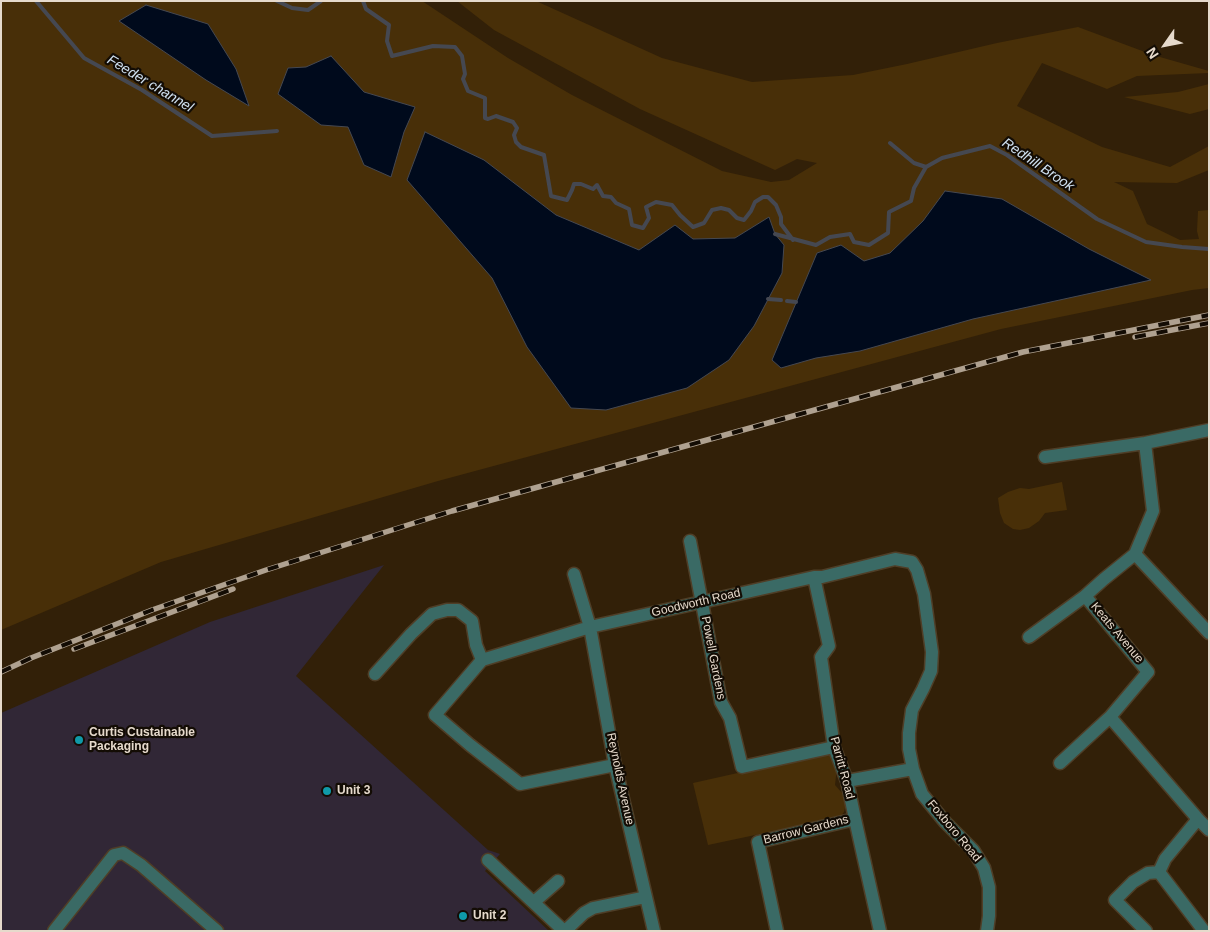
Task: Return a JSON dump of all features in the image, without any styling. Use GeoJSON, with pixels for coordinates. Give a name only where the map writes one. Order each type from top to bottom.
{"type":"FeatureCollection","features":[{"type":"Feature","properties":{"kind":"street"},"geometry":{"type":"LineString","coordinates":[[1045,457],[1145,443],[1209,430]]}},
{"type":"Feature","properties":{"kind":"street"},"geometry":{"type":"LineString","coordinates":[[1145,443],[1153,511],[1135,554],[1209,633]]}},
{"type":"Feature","properties":{"kind":"street"},"geometry":{"type":"LineString","coordinates":[[690,541],[702,602]]}},
{"type":"Feature","properties":{"kind":"street","name":"Keats Avenue"},"geometry":{"type":"LineString","coordinates":[[1030,637],[1085,596],[1135,554]]}},
{"type":"Feature","properties":{"kind":"street","name":"Goodworth Road"},"geometry":{"type":"LineString","coordinates":[[482,660],[590,627],[895,560],[912,562]]}},
{"type":"Feature","properties":{"kind":"street","name":"Foxboro Road"},"geometry":{"type":"LineString","coordinates":[[912,562],[917,570],[924,594],[932,652],[931,671],[924,689],[912,710],[909,749],[913,769],[922,794],[973,850],[984,868],[989,887],[988,931]]}},
{"type":"Feature","properties":{"kind":"street","name":"Reynolds Avenue"},"geometry":{"type":"LineString","coordinates":[[574,574],[590,627],[615,765],[654,931]]}},
{"type":"Feature","properties":{"kind":"street","name":"Parritt Road"},"geometry":{"type":"LineString","coordinates":[[814,577],[829,646],[821,658],[834,747],[847,781],[880,931]]}},
{"type":"Feature","properties":{"kind":"street","name":"Keats Avenue"},"geometry":{"type":"LineString","coordinates":[[1060,763],[1110,717],[1148,672],[1085,596]]}},
{"type":"Feature","properties":{"kind":"street","name":"Powell Gardens"},"geometry":{"type":"LineString","coordinates":[[702,602],[721,702],[730,718],[742,767],[834,747]]}},
{"type":"Feature","properties":{"kind":"street"},"geometry":{"type":"LineString","coordinates":[[375,674],[432,614],[447,610],[458,610],[472,621],[476,645],[482,660],[435,716],[520,784],[615,765]]}},
{"type":"Feature","properties":{"kind":"street"},"geometry":{"type":"LineString","coordinates":[[1110,717],[1209,830]]}},
{"type":"Feature","properties":{"kind":"street"},"geometry":{"type":"LineString","coordinates":[[847,781],[913,769]]}},
{"type":"Feature","properties":{"kind":"street","name":"Barrow Gardens"},"geometry":{"type":"LineString","coordinates":[[776,931],[758,842],[854,819]]}},
{"type":"Feature","properties":{"kind":"street"},"geometry":{"type":"LineString","coordinates":[[1159,872],[1165,859],[1198,819]]}},
{"type":"Feature","properties":{"kind":"street"},"geometry":{"type":"LineString","coordinates":[[54,931],[114,855],[123,853],[141,865],[217,931]]}},
{"type":"Feature","properties":{"kind":"street"},"geometry":{"type":"LineString","coordinates":[[488,860],[565,931],[584,913],[593,908],[646,897]]}},
{"type":"Feature","properties":{"kind":"street"},"geometry":{"type":"LineString","coordinates":[[1159,872],[1207,930]]}},
{"type":"Feature","properties":{"kind":"street"},"geometry":{"type":"LineString","coordinates":[[1146,931],[1115,900],[1133,882],[1148,873],[1159,872]]}},
{"type":"Feature","properties":{"kind":"street"},"geometry":{"type":"LineString","coordinates":[[534,902],[558,881]]}},
{"type":"Feature","properties":{"kind":"shaded area"},"geometry":{"type":"Polygon","coordinates":[[[1,1],[422,1],[508,58],[572,95],[722,171],[771,182],[789,180],[817,163],[797,159],[775,170],[640,109],[494,30],[457,1],[536,1],[662,58],[752,82],[853,75],[1078,27],[1153,55],[1209,71],[1209,73],[1137,76],[1107,89],[1042,63],[1017,106],[1102,147],[1170,167],[1209,146],[1209,170],[1177,183],[1114,182],[1133,191],[1147,224],[1180,240],[1199,239],[1197,231],[1198,211],[1209,210],[1209,288],[1001,329],[438,481],[161,562],[1,630],[1,1]]]}},
{"type":"Feature","properties":{"kind":"shaded area"},"geometry":{"type":"Polygon","coordinates":[[[1209,84],[1209,109],[1190,114],[1124,97],[1178,92],[1209,84]]]}},
{"type":"Feature","properties":{"kind":"shaded area"},"geometry":{"type":"Polygon","coordinates":[[[1062,482],[1067,510],[1045,513],[1039,521],[1029,528],[1020,530],[1013,529],[1004,523],[1000,513],[998,498],[1020,488],[1029,489],[1062,482]]]}},
{"type":"Feature","properties":{"kind":"shaded area"},"geometry":{"type":"Polygon","coordinates":[[[384,565],[296,676],[488,850],[500,854],[485,871],[549,931],[1,931],[1,713],[210,622],[384,565]]]}},
{"type":"Feature","properties":{"kind":"shaded area"},"geometry":{"type":"Polygon","coordinates":[[[827,753],[833,757],[837,767],[835,785],[842,793],[846,804],[844,812],[840,817],[708,845],[693,783],[827,753]]]}},
{"type":"Feature","properties":{"kind":"water"},"geometry":{"type":"Polygon","coordinates":[[[146,5],[208,24],[236,69],[249,106],[206,80],[119,21],[146,5]]]}},
{"type":"Feature","properties":{"kind":"water"},"geometry":{"type":"Polygon","coordinates":[[[331,56],[364,92],[415,107],[404,132],[391,177],[364,165],[348,127],[321,125],[278,94],[288,68],[306,67],[331,56]]]}},
{"type":"Feature","properties":{"kind":"water"},"geometry":{"type":"Polygon","coordinates":[[[425,132],[484,160],[556,215],[639,250],[675,225],[693,239],[735,238],[769,217],[775,234],[784,245],[782,273],[754,326],[729,360],[687,388],[606,410],[571,408],[527,347],[492,278],[407,180],[425,132]]]}},
{"type":"Feature","properties":{"kind":"water"},"geometry":{"type":"Polygon","coordinates":[[[945,191],[1002,199],[1089,249],[1151,280],[973,319],[860,351],[816,358],[781,368],[772,360],[817,253],[841,245],[864,261],[890,253],[923,221],[945,191]]]}},
{"type":"Feature","properties":{"kind":"waterway","name":"Feeder channel"},"geometry":{"type":"LineString","coordinates":[[36,1],[84,58],[142,90],[212,136],[277,131]]}},
{"type":"Feature","properties":{"kind":"waterway","name":"Redhill Brook"},"geometry":{"type":"LineString","coordinates":[[277,1],[292,8],[308,10],[321,1]]}},
{"type":"Feature","properties":{"kind":"waterway","name":"Redhill Brook"},"geometry":{"type":"LineString","coordinates":[[363,1],[366,9],[389,25],[387,41],[392,56],[433,46],[455,47],[462,56],[465,74],[463,79],[468,91],[485,98],[485,118],[488,119],[496,116],[513,122],[517,128],[514,135],[516,142],[521,147],[544,155],[551,196],[567,200],[574,184],[581,184],[593,189],[597,185],[603,196],[611,197],[616,203],[629,209],[632,225],[643,228],[649,218],[646,207],[656,202],[672,205],[693,227],[704,223],[712,210],[721,208],[729,210],[737,218],[744,220],[755,202],[763,197],[768,197],[776,205],[781,217],[781,224],[793,240]]}},
{"type":"Feature","properties":{"kind":"waterway"},"geometry":{"type":"LineString","coordinates":[[890,143],[914,163],[926,167]]}},
{"type":"Feature","properties":{"kind":"waterway","name":"Redhill Brook"},"geometry":{"type":"LineString","coordinates":[[775,234],[816,245],[830,237],[850,234],[854,242],[869,245],[888,233],[889,212],[911,201],[914,188],[926,167],[942,158],[990,146],[1007,155],[1097,219],[1146,242],[1209,249]]}},
{"type":"Feature","properties":{"kind":"waterway"},"geometry":{"type":"LineString","coordinates":[[768,299],[781,300]]}},
{"type":"Feature","properties":{"kind":"waterway"},"geometry":{"type":"LineString","coordinates":[[787,301],[796,302]]}},
{"type":"Feature","properties":{"kind":"railway"},"geometry":{"type":"LineString","coordinates":[[1,672],[31,658],[152,610],[266,570],[452,511],[1023,352],[1209,315]]}},
{"type":"Feature","properties":{"kind":"railway"},"geometry":{"type":"LineString","coordinates":[[1135,337],[1209,323]]}},
{"type":"Feature","properties":{"kind":"railway"},"geometry":{"type":"LineString","coordinates":[[74,649],[233,589]]}},
{"type":"Feature","properties":{"kind":"place","name":"Curtis Custainable Packaging"},"geometry":{"type":"Point","coordinates":[79,740]}},
{"type":"Feature","properties":{"kind":"place","name":"Unit 3"},"geometry":{"type":"Point","coordinates":[327,791]}},
{"type":"Feature","properties":{"kind":"place","name":"Unit 2"},"geometry":{"type":"Point","coordinates":[463,916]}}]}
